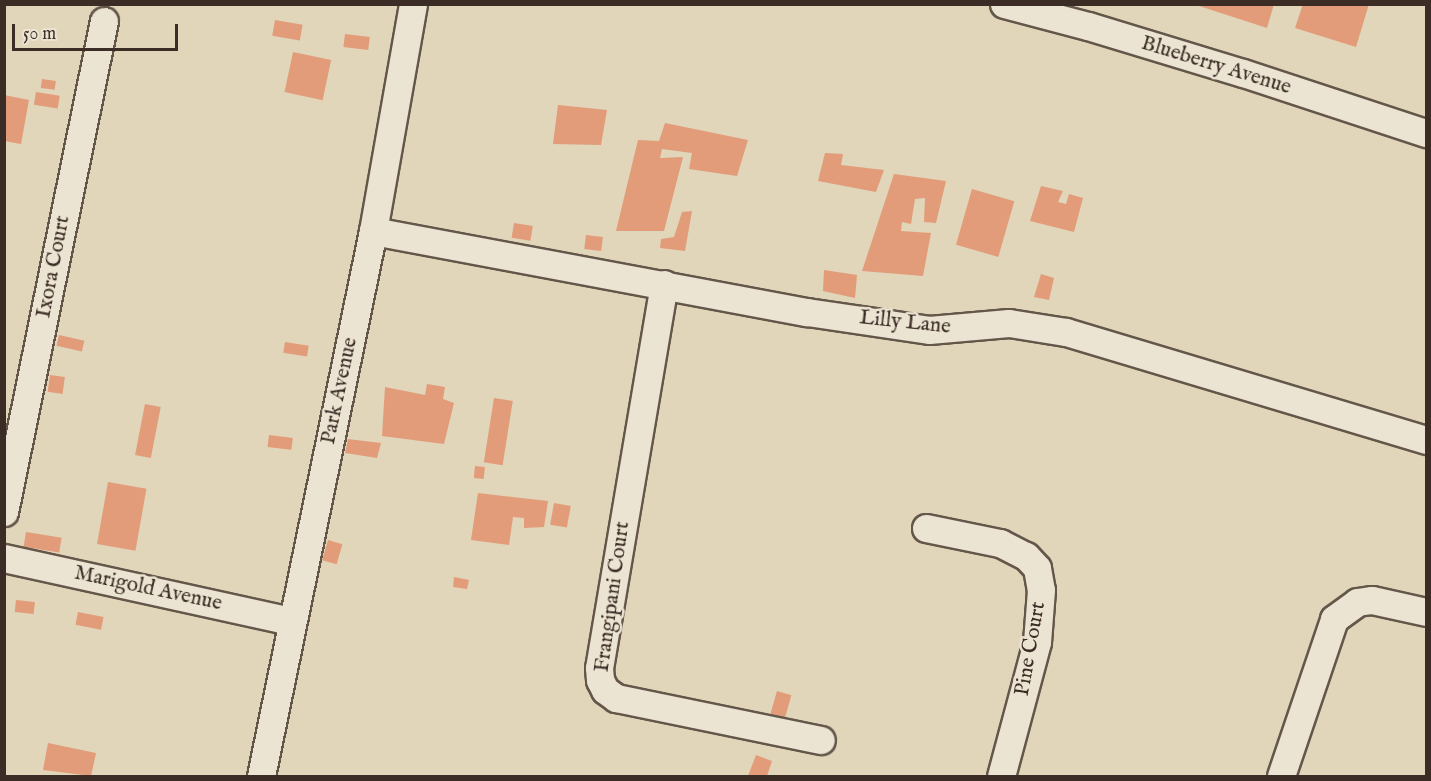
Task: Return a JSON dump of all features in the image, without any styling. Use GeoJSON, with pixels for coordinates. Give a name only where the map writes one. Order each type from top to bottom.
{"type":"FeatureCollection","features":[{"type":"Feature","properties":{"kind":"street","name":"Park Avenue"},"geometry":{"type":"LineString","coordinates":[[261,777],[291,621],[374,231],[413,4]]}},
{"type":"Feature","properties":{"kind":"street","name":"Blueberry Avenue"},"geometry":{"type":"LineString","coordinates":[[1004,4],[1210,63],[1426,133]]}},
{"type":"Feature","properties":{"kind":"street","name":"Ixora Court"},"geometry":{"type":"LineString","coordinates":[[4,513],[104,21]]}},
{"type":"Feature","properties":{"kind":"street","name":"Lilly Lane"},"geometry":{"type":"LineString","coordinates":[[374,231],[807,312],[929,330],[1009,323],[1066,332],[1426,440]]}},
{"type":"Feature","properties":{"kind":"street","name":"Frangipani Court"},"geometry":{"type":"LineString","coordinates":[[664,284],[599,668],[600,680],[605,690],[616,698],[820,740]]}},
{"type":"Feature","properties":{"kind":"street","name":"Pine Court"},"geometry":{"type":"LineString","coordinates":[[926,528],[1000,543],[1026,556],[1037,568],[1041,590],[1037,642],[1001,777]]}},
{"type":"Feature","properties":{"kind":"street","name":"Marigold Avenue"},"geometry":{"type":"LineString","coordinates":[[4,558],[291,621]]}},
{"type":"Feature","properties":{"kind":"street"},"geometry":{"type":"LineString","coordinates":[[1281,777],[1334,619],[1356,602],[1372,600],[1426,612]]}},
{"type":"Feature","properties":{"kind":"building"},"geometry":{"type":"Polygon","coordinates":[[[1193,4],[1274,4],[1267,28],[1193,4]]]}},
{"type":"Feature","properties":{"kind":"building"},"geometry":{"type":"Polygon","coordinates":[[[1303,4],[1369,4],[1356,47],[1295,28],[1303,4]]]}},
{"type":"Feature","properties":{"kind":"building"},"geometry":{"type":"Polygon","coordinates":[[[275,20],[303,25],[300,41],[272,36],[275,20]]]}},
{"type":"Feature","properties":{"kind":"building"},"geometry":{"type":"Polygon","coordinates":[[[345,34],[370,37],[368,50],[343,47],[345,34]]]}},
{"type":"Feature","properties":{"kind":"building"},"geometry":{"type":"Polygon","coordinates":[[[293,52],[331,60],[323,100],[284,92],[293,52]]]}},
{"type":"Feature","properties":{"kind":"building"},"geometry":{"type":"Polygon","coordinates":[[[42,79],[56,81],[55,90],[41,88],[42,79]]]}},
{"type":"Feature","properties":{"kind":"building"},"geometry":{"type":"Polygon","coordinates":[[[36,92],[60,96],[58,109],[34,105],[36,92]]]}},
{"type":"Feature","properties":{"kind":"building"},"geometry":{"type":"Polygon","coordinates":[[[4,95],[29,100],[21,144],[4,141],[4,95]]]}},
{"type":"Feature","properties":{"kind":"building"},"geometry":{"type":"Polygon","coordinates":[[[558,105],[607,110],[601,145],[553,144],[558,105]]]}},
{"type":"Feature","properties":{"kind":"building"},"geometry":{"type":"Polygon","coordinates":[[[665,123],[748,140],[737,176],[689,169],[692,153],[662,149],[660,158],[683,157],[664,231],[616,231],[638,140],[659,141],[665,123]]]}},
{"type":"Feature","properties":{"kind":"building"},"geometry":{"type":"Polygon","coordinates":[[[825,153],[843,154],[841,165],[884,170],[876,192],[818,181],[825,153]]]}},
{"type":"Feature","properties":{"kind":"building"},"geometry":{"type":"Polygon","coordinates":[[[894,174],[946,181],[936,223],[924,222],[925,198],[915,199],[911,224],[902,222],[901,231],[931,233],[923,276],[862,271],[894,174]]]}},
{"type":"Feature","properties":{"kind":"building"},"geometry":{"type":"Polygon","coordinates":[[[1041,186],[1063,191],[1058,202],[1066,204],[1069,194],[1083,198],[1074,232],[1030,221],[1041,186]]]}},
{"type":"Feature","properties":{"kind":"building"},"geometry":{"type":"Polygon","coordinates":[[[972,189],[1014,201],[998,257],[956,245],[972,189]]]}},
{"type":"Feature","properties":{"kind":"building"},"geometry":{"type":"Polygon","coordinates":[[[692,211],[685,251],[660,248],[661,239],[674,237],[682,212],[692,211]]]}},
{"type":"Feature","properties":{"kind":"building"},"geometry":{"type":"Polygon","coordinates":[[[514,223],[533,226],[530,241],[512,238],[514,223]]]}},
{"type":"Feature","properties":{"kind":"building"},"geometry":{"type":"Polygon","coordinates":[[[586,235],[603,237],[601,251],[584,249],[586,235]]]}},
{"type":"Feature","properties":{"kind":"building"},"geometry":{"type":"Polygon","coordinates":[[[824,270],[857,275],[855,298],[823,291],[824,270]]]}},
{"type":"Feature","properties":{"kind":"building"},"geometry":{"type":"Polygon","coordinates":[[[1041,274],[1054,278],[1049,300],[1034,297],[1041,274]]]}},
{"type":"Feature","properties":{"kind":"building"},"geometry":{"type":"Polygon","coordinates":[[[59,335],[84,341],[82,352],[57,346],[59,335]]]}},
{"type":"Feature","properties":{"kind":"building"},"geometry":{"type":"Polygon","coordinates":[[[285,342],[309,346],[307,357],[283,353],[285,342]]]}},
{"type":"Feature","properties":{"kind":"building"},"geometry":{"type":"Polygon","coordinates":[[[50,375],[65,377],[62,394],[48,392],[50,375]]]}},
{"type":"Feature","properties":{"kind":"building"},"geometry":{"type":"Polygon","coordinates":[[[427,384],[445,387],[443,399],[454,403],[444,444],[382,436],[385,387],[425,395],[427,384]]]}},
{"type":"Feature","properties":{"kind":"building"},"geometry":{"type":"Polygon","coordinates":[[[494,398],[513,401],[503,465],[484,462],[494,398]]]}},
{"type":"Feature","properties":{"kind":"building"},"geometry":{"type":"Polygon","coordinates":[[[145,404],[161,407],[151,458],[135,455],[145,404]]]}},
{"type":"Feature","properties":{"kind":"building"},"geometry":{"type":"Polygon","coordinates":[[[269,435],[293,438],[291,450],[268,447],[269,435]]]}},
{"type":"Feature","properties":{"kind":"building"},"geometry":{"type":"Polygon","coordinates":[[[348,439],[381,443],[377,458],[345,453],[348,439]]]}},
{"type":"Feature","properties":{"kind":"building"},"geometry":{"type":"Polygon","coordinates":[[[475,466],[485,467],[484,479],[474,478],[475,466]]]}},
{"type":"Feature","properties":{"kind":"building"},"geometry":{"type":"Polygon","coordinates":[[[108,482],[146,489],[135,551],[97,544],[108,482]]]}},
{"type":"Feature","properties":{"kind":"building"},"geometry":{"type":"Polygon","coordinates":[[[478,493],[548,501],[544,527],[524,528],[524,518],[513,517],[509,545],[471,540],[478,493]]]}},
{"type":"Feature","properties":{"kind":"building"},"geometry":{"type":"Polygon","coordinates":[[[554,503],[571,506],[567,528],[550,525],[554,503]]]}},
{"type":"Feature","properties":{"kind":"building"},"geometry":{"type":"Polygon","coordinates":[[[26,532],[62,538],[59,552],[24,547],[26,532]]]}},
{"type":"Feature","properties":{"kind":"building"},"geometry":{"type":"Polygon","coordinates":[[[328,540],[342,544],[337,564],[322,560],[328,540]]]}},
{"type":"Feature","properties":{"kind":"building"},"geometry":{"type":"Polygon","coordinates":[[[454,577],[469,580],[467,589],[453,587],[454,577]]]}},
{"type":"Feature","properties":{"kind":"building"},"geometry":{"type":"Polygon","coordinates":[[[16,600],[35,602],[34,614],[15,612],[16,600]]]}},
{"type":"Feature","properties":{"kind":"building"},"geometry":{"type":"Polygon","coordinates":[[[78,612],[104,617],[101,630],[76,625],[78,612]]]}},
{"type":"Feature","properties":{"kind":"building"},"geometry":{"type":"Polygon","coordinates":[[[777,691],[791,695],[785,719],[770,715],[777,691]]]}},
{"type":"Feature","properties":{"kind":"building"},"geometry":{"type":"Polygon","coordinates":[[[48,743],[96,753],[91,776],[43,770],[48,743]]]}},
{"type":"Feature","properties":{"kind":"building"},"geometry":{"type":"Polygon","coordinates":[[[756,755],[772,761],[767,776],[748,776],[756,755]]]}}]}
